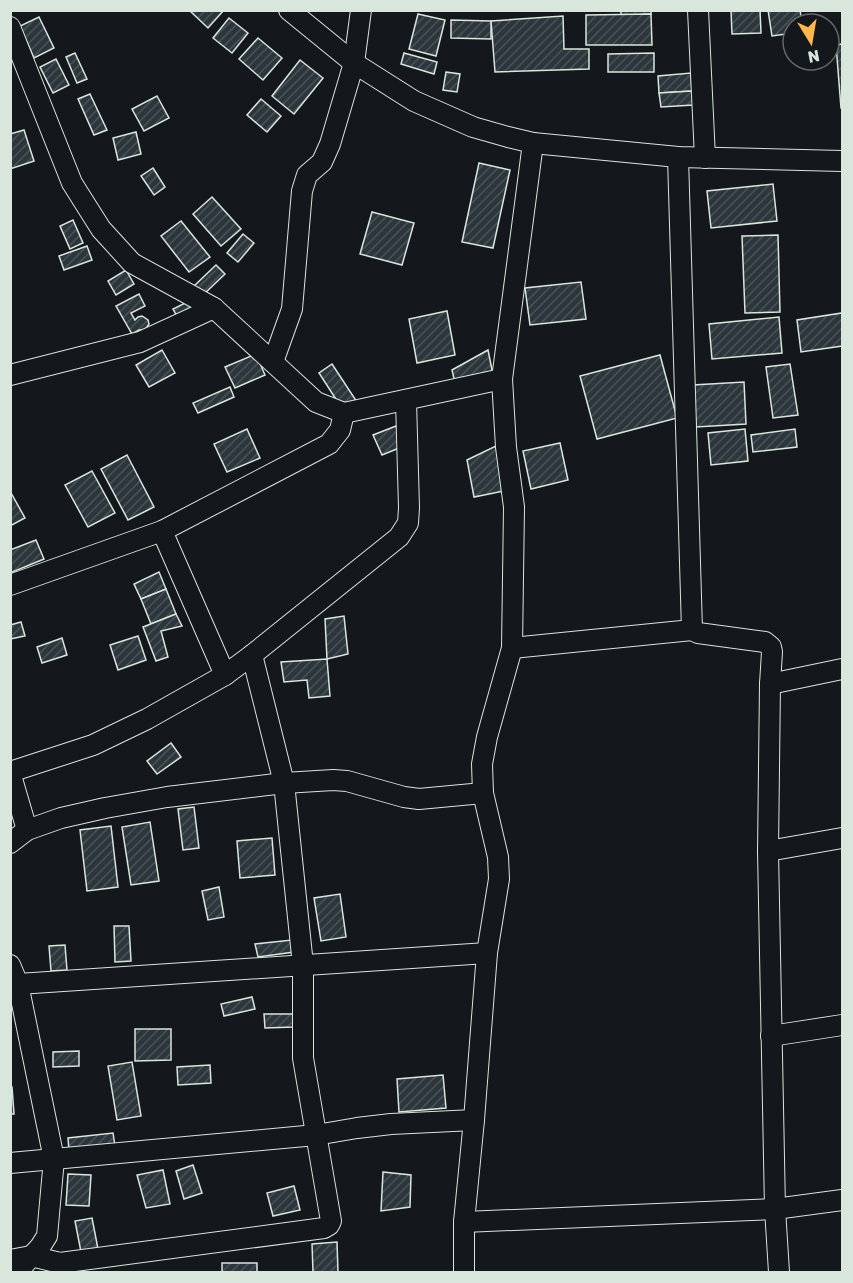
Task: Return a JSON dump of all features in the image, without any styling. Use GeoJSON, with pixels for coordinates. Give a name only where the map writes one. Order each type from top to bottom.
{"type":"FeatureCollection","features":[{"type":"Feature","properties":{"kind":"street"},"geometry":{"type":"LineString","coordinates":[[289,10],[354,63],[414,101],[473,127],[533,143],[678,157],[843,161]]}},
{"type":"Feature","properties":{"kind":"street"},"geometry":{"type":"LineString","coordinates":[[273,362],[292,309],[302,191],[307,175],[322,162],[330,144],[354,63],[362,10]]}},
{"type":"Feature","properties":{"kind":"street"},"geometry":{"type":"LineString","coordinates":[[698,10],[705,158]]}},
{"type":"Feature","properties":{"kind":"street"},"geometry":{"type":"LineString","coordinates":[[11,32],[72,183],[101,229],[132,263],[214,308],[316,402],[344,414],[502,379]]}},
{"type":"Feature","properties":{"kind":"street"},"geometry":{"type":"LineString","coordinates":[[465,1272],[464,1222],[487,953],[499,879],[498,857],[483,792],[482,764],[487,737],[512,648],[514,507],[506,447],[502,379],[533,143]]}},
{"type":"Feature","properties":{"kind":"street"},"geometry":{"type":"LineString","coordinates":[[678,157],[692,630]]}},
{"type":"Feature","properties":{"kind":"street"},"geometry":{"type":"LineString","coordinates":[[10,375],[140,342],[214,308]]}},
{"type":"Feature","properties":{"kind":"street"},"geometry":{"type":"LineString","coordinates":[[27,830],[10,772],[93,746],[147,719],[225,675],[399,537],[408,523],[409,508],[406,400]]}},
{"type":"Feature","properties":{"kind":"street"},"geometry":{"type":"LineString","coordinates":[[10,585],[162,531],[329,444],[340,430],[344,414]]}},
{"type":"Feature","properties":{"kind":"street"},"geometry":{"type":"LineString","coordinates":[[162,531],[225,675]]}},
{"type":"Feature","properties":{"kind":"street"},"geometry":{"type":"LineString","coordinates":[[512,648],[692,630],[698,633],[765,642],[771,647],[768,851],[775,1209],[779,1272]]}},
{"type":"Feature","properties":{"kind":"street"},"geometry":{"type":"LineString","coordinates":[[10,1260],[31,1256],[60,1263],[324,1228],[331,1221],[303,1058],[303,965],[284,783],[252,655]]}},
{"type":"Feature","properties":{"kind":"street"},"geometry":{"type":"LineString","coordinates":[[770,684],[843,669]]}},
{"type":"Feature","properties":{"kind":"street"},"geometry":{"type":"LineString","coordinates":[[10,843],[27,830],[61,818],[105,808],[167,797],[284,783],[333,780],[419,800],[483,792]]}},
{"type":"Feature","properties":{"kind":"street"},"geometry":{"type":"LineString","coordinates":[[768,851],[843,838]]}},
{"type":"Feature","properties":{"kind":"street"},"geometry":{"type":"LineString","coordinates":[[18,984],[487,953]]}},
{"type":"Feature","properties":{"kind":"street"},"geometry":{"type":"LineString","coordinates":[[10,965],[18,984],[54,1159],[47,1236],[18,1272]]}},
{"type":"Feature","properties":{"kind":"street"},"geometry":{"type":"LineString","coordinates":[[771,1036],[843,1025]]}},
{"type":"Feature","properties":{"kind":"street"},"geometry":{"type":"LineString","coordinates":[[10,1163],[316,1136],[391,1124],[474,1120]]}},
{"type":"Feature","properties":{"kind":"street"},"geometry":{"type":"LineString","coordinates":[[464,1222],[775,1209],[843,1200]]}},
{"type":"Feature","properties":{"kind":"street"},"geometry":{"type":"LineString","coordinates":[[47,1236],[60,1263]]}},
{"type":"Feature","properties":{"kind":"building"},"geometry":{"type":"Polygon","coordinates":[[[189,10],[224,10],[208,28],[189,10]]]}},
{"type":"Feature","properties":{"kind":"building"},"geometry":{"type":"Polygon","coordinates":[[[621,10],[651,10],[651,14],[621,16],[621,10]]]}},
{"type":"Feature","properties":{"kind":"building"},"geometry":{"type":"Polygon","coordinates":[[[731,10],[760,10],[761,33],[732,34],[731,10]]]}},
{"type":"Feature","properties":{"kind":"building"},"geometry":{"type":"Polygon","coordinates":[[[768,10],[800,10],[800,12],[781,12],[781,35],[772,36],[768,10]]]}},
{"type":"Feature","properties":{"kind":"building"},"geometry":{"type":"Polygon","coordinates":[[[418,14],[445,20],[436,56],[409,49],[418,14]]]}},
{"type":"Feature","properties":{"kind":"building"},"geometry":{"type":"Polygon","coordinates":[[[651,14],[652,45],[586,45],[586,15],[651,14]]]}},
{"type":"Feature","properties":{"kind":"building"},"geometry":{"type":"Polygon","coordinates":[[[563,16],[564,49],[589,49],[589,69],[495,72],[491,21],[563,16]]]}},
{"type":"Feature","properties":{"kind":"building"},"geometry":{"type":"Polygon","coordinates":[[[39,17],[54,48],[34,58],[20,26],[39,17]]]}},
{"type":"Feature","properties":{"kind":"building"},"geometry":{"type":"Polygon","coordinates":[[[229,18],[248,33],[232,53],[213,38],[229,18]]]}},
{"type":"Feature","properties":{"kind":"building"},"geometry":{"type":"Polygon","coordinates":[[[451,20],[491,21],[491,39],[451,38],[451,20]]]}},
{"type":"Feature","properties":{"kind":"building"},"geometry":{"type":"Polygon","coordinates":[[[258,38],[282,58],[263,80],[239,59],[258,38]]]}},
{"type":"Feature","properties":{"kind":"building"},"geometry":{"type":"Polygon","coordinates":[[[841,44],[842,108],[838,72],[841,72],[841,44]]]}},
{"type":"Feature","properties":{"kind":"building"},"geometry":{"type":"Polygon","coordinates":[[[75,53],[87,79],[77,83],[66,57],[75,53]]]}},
{"type":"Feature","properties":{"kind":"building"},"geometry":{"type":"Polygon","coordinates":[[[404,53],[437,62],[434,74],[401,64],[404,53]]]}},
{"type":"Feature","properties":{"kind":"building"},"geometry":{"type":"Polygon","coordinates":[[[654,53],[654,72],[608,72],[608,54],[654,53]]]}},
{"type":"Feature","properties":{"kind":"building"},"geometry":{"type":"Polygon","coordinates":[[[56,59],[69,85],[53,93],[40,67],[56,59]]]}},
{"type":"Feature","properties":{"kind":"building"},"geometry":{"type":"Polygon","coordinates":[[[300,60],[323,78],[294,114],[272,96],[300,60]]]}},
{"type":"Feature","properties":{"kind":"building"},"geometry":{"type":"Polygon","coordinates":[[[446,72],[460,74],[457,92],[443,90],[446,72]]]}},
{"type":"Feature","properties":{"kind":"building"},"geometry":{"type":"Polygon","coordinates":[[[691,73],[692,91],[659,93],[658,76],[691,73]]]}},
{"type":"Feature","properties":{"kind":"building"},"geometry":{"type":"Polygon","coordinates":[[[692,91],[693,105],[661,107],[659,93],[692,91]]]}},
{"type":"Feature","properties":{"kind":"building"},"geometry":{"type":"Polygon","coordinates":[[[90,94],[107,130],[94,135],[78,99],[90,94]]]}},
{"type":"Feature","properties":{"kind":"building"},"geometry":{"type":"Polygon","coordinates":[[[157,96],[169,118],[144,131],[132,109],[157,96]]]}},
{"type":"Feature","properties":{"kind":"building"},"geometry":{"type":"Polygon","coordinates":[[[261,99],[281,116],[267,132],[247,115],[261,99]]]}},
{"type":"Feature","properties":{"kind":"building"},"geometry":{"type":"Polygon","coordinates":[[[24,130],[34,161],[10,169],[10,134],[24,130]]]}},
{"type":"Feature","properties":{"kind":"building"},"geometry":{"type":"Polygon","coordinates":[[[136,132],[141,154],[118,160],[113,138],[136,132]]]}},
{"type":"Feature","properties":{"kind":"building"},"geometry":{"type":"Polygon","coordinates":[[[479,163],[510,170],[493,248],[462,242],[479,163]]]}},
{"type":"Feature","properties":{"kind":"building"},"geometry":{"type":"Polygon","coordinates":[[[153,168],[165,187],[154,195],[141,176],[153,168]]]}},
{"type":"Feature","properties":{"kind":"building"},"geometry":{"type":"Polygon","coordinates":[[[773,184],[777,221],[711,228],[707,191],[773,184]]]}},
{"type":"Feature","properties":{"kind":"building"},"geometry":{"type":"Polygon","coordinates":[[[212,197],[241,229],[221,246],[193,214],[212,197]]]}},
{"type":"Feature","properties":{"kind":"building"},"geometry":{"type":"Polygon","coordinates":[[[372,212],[414,223],[402,265],[360,254],[372,212]]]}},
{"type":"Feature","properties":{"kind":"building"},"geometry":{"type":"Polygon","coordinates":[[[73,220],[83,243],[70,249],[60,226],[73,220]]]}},
{"type":"Feature","properties":{"kind":"building"},"geometry":{"type":"Polygon","coordinates":[[[181,221],[210,257],[189,272],[161,236],[181,221]]]}},
{"type":"Feature","properties":{"kind":"building"},"geometry":{"type":"Polygon","coordinates":[[[243,234],[254,243],[238,262],[227,253],[243,234]]]}},
{"type":"Feature","properties":{"kind":"building"},"geometry":{"type":"Polygon","coordinates":[[[778,235],[780,312],[745,313],[742,236],[778,235]]]}},
{"type":"Feature","properties":{"kind":"building"},"geometry":{"type":"Polygon","coordinates":[[[87,246],[92,260],[64,270],[59,256],[87,246]]]}},
{"type":"Feature","properties":{"kind":"building"},"geometry":{"type":"Polygon","coordinates":[[[216,265],[225,274],[203,295],[194,286],[216,265]]]}},
{"type":"Feature","properties":{"kind":"building"},"geometry":{"type":"Polygon","coordinates":[[[126,270],[134,284],[116,295],[108,281],[126,270]]]}},
{"type":"Feature","properties":{"kind":"building"},"geometry":{"type":"Polygon","coordinates":[[[581,282],[586,319],[530,325],[525,288],[581,282]]]}},
{"type":"Feature","properties":{"kind":"building"},"geometry":{"type":"Polygon","coordinates":[[[139,294],[145,306],[131,313],[135,320],[142,316],[148,320],[149,324],[145,330],[132,334],[116,306],[139,294]]]}},
{"type":"Feature","properties":{"kind":"building"},"geometry":{"type":"Polygon","coordinates":[[[187,302],[195,307],[178,318],[173,309],[187,302]]]}},
{"type":"Feature","properties":{"kind":"building"},"geometry":{"type":"Polygon","coordinates":[[[447,311],[455,355],[417,363],[409,319],[447,311]]]}},
{"type":"Feature","properties":{"kind":"building"},"geometry":{"type":"Polygon","coordinates":[[[842,313],[842,346],[801,352],[797,320],[842,313]]]}},
{"type":"Feature","properties":{"kind":"building"},"geometry":{"type":"Polygon","coordinates":[[[779,317],[782,353],[712,359],[709,324],[779,317]]]}},
{"type":"Feature","properties":{"kind":"building"},"geometry":{"type":"Polygon","coordinates":[[[162,350],[175,373],[149,387],[136,365],[162,350]]]}},
{"type":"Feature","properties":{"kind":"building"},"geometry":{"type":"Polygon","coordinates":[[[488,350],[493,375],[455,383],[452,370],[488,350]]]}},
{"type":"Feature","properties":{"kind":"building"},"geometry":{"type":"Polygon","coordinates":[[[256,354],[265,375],[235,388],[225,367],[256,354]]]}},
{"type":"Feature","properties":{"kind":"building"},"geometry":{"type":"Polygon","coordinates":[[[660,355],[677,418],[597,439],[580,376],[660,355]]]}},
{"type":"Feature","properties":{"kind":"building"},"geometry":{"type":"Polygon","coordinates":[[[332,364],[357,402],[341,407],[319,373],[332,364]]]}},
{"type":"Feature","properties":{"kind":"building"},"geometry":{"type":"Polygon","coordinates":[[[790,364],[798,415],[773,418],[766,367],[790,364]]]}},
{"type":"Feature","properties":{"kind":"building"},"geometry":{"type":"Polygon","coordinates":[[[744,382],[746,424],[696,427],[693,385],[744,382]]]}},
{"type":"Feature","properties":{"kind":"building"},"geometry":{"type":"Polygon","coordinates":[[[230,387],[234,397],[198,413],[193,403],[230,387]]]}},
{"type":"Feature","properties":{"kind":"building"},"geometry":{"type":"Polygon","coordinates":[[[396,426],[404,446],[382,455],[373,435],[396,426]]]}},
{"type":"Feature","properties":{"kind":"building"},"geometry":{"type":"Polygon","coordinates":[[[247,429],[260,458],[227,472],[214,444],[247,429]]]}},
{"type":"Feature","properties":{"kind":"building"},"geometry":{"type":"Polygon","coordinates":[[[745,429],[748,461],[711,465],[708,433],[745,429]]]}},
{"type":"Feature","properties":{"kind":"building"},"geometry":{"type":"Polygon","coordinates":[[[795,429],[797,447],[753,452],[751,435],[795,429]]]}},
{"type":"Feature","properties":{"kind":"building"},"geometry":{"type":"Polygon","coordinates":[[[560,443],[568,480],[531,489],[523,451],[560,443]]]}},
{"type":"Feature","properties":{"kind":"building"},"geometry":{"type":"Polygon","coordinates":[[[500,444],[509,490],[474,497],[467,460],[500,444]]]}},
{"type":"Feature","properties":{"kind":"building"},"geometry":{"type":"Polygon","coordinates":[[[127,455],[154,507],[128,520],[101,469],[127,455]]]}},
{"type":"Feature","properties":{"kind":"building"},"geometry":{"type":"Polygon","coordinates":[[[92,471],[115,513],[88,527],[65,485],[92,471]]]}},
{"type":"Feature","properties":{"kind":"building"},"geometry":{"type":"Polygon","coordinates":[[[10,491],[25,518],[10,526],[10,491]]]}},
{"type":"Feature","properties":{"kind":"building"},"geometry":{"type":"Polygon","coordinates":[[[36,540],[44,559],[10,573],[10,550],[36,540]]]}},
{"type":"Feature","properties":{"kind":"building"},"geometry":{"type":"Polygon","coordinates":[[[159,572],[166,589],[141,599],[134,584],[159,572]]]}},
{"type":"Feature","properties":{"kind":"building"},"geometry":{"type":"Polygon","coordinates":[[[166,589],[176,614],[151,624],[141,599],[166,589]]]}},
{"type":"Feature","properties":{"kind":"building"},"geometry":{"type":"Polygon","coordinates":[[[176,614],[182,626],[161,631],[168,657],[156,661],[143,627],[176,614]]]}},
{"type":"Feature","properties":{"kind":"building"},"geometry":{"type":"Polygon","coordinates":[[[344,616],[348,654],[327,659],[325,619],[344,616]]]}},
{"type":"Feature","properties":{"kind":"building"},"geometry":{"type":"Polygon","coordinates":[[[21,622],[25,636],[10,639],[10,625],[21,622]]]}},
{"type":"Feature","properties":{"kind":"building"},"geometry":{"type":"Polygon","coordinates":[[[138,636],[146,660],[118,670],[110,645],[138,636]]]}},
{"type":"Feature","properties":{"kind":"building"},"geometry":{"type":"Polygon","coordinates":[[[62,638],[67,655],[42,663],[37,647],[62,638]]]}},
{"type":"Feature","properties":{"kind":"building"},"geometry":{"type":"Polygon","coordinates":[[[327,659],[330,696],[309,698],[307,680],[284,682],[281,662],[327,659]]]}},
{"type":"Feature","properties":{"kind":"building"},"geometry":{"type":"Polygon","coordinates":[[[171,743],[181,757],[157,774],[147,761],[171,743]]]}},
{"type":"Feature","properties":{"kind":"building"},"geometry":{"type":"Polygon","coordinates":[[[194,807],[199,848],[183,850],[178,809],[194,807]]]}},
{"type":"Feature","properties":{"kind":"building"},"geometry":{"type":"Polygon","coordinates":[[[150,822],[159,881],[131,885],[122,827],[150,822]]]}},
{"type":"Feature","properties":{"kind":"building"},"geometry":{"type":"Polygon","coordinates":[[[111,826],[118,887],[87,891],[80,830],[111,826]]]}},
{"type":"Feature","properties":{"kind":"building"},"geometry":{"type":"Polygon","coordinates":[[[272,838],[275,875],[240,878],[237,841],[272,838]]]}},
{"type":"Feature","properties":{"kind":"building"},"geometry":{"type":"Polygon","coordinates":[[[219,887],[224,917],[208,920],[202,891],[219,887]]]}},
{"type":"Feature","properties":{"kind":"building"},"geometry":{"type":"Polygon","coordinates":[[[340,894],[346,937],[321,941],[314,898],[340,894]]]}},
{"type":"Feature","properties":{"kind":"building"},"geometry":{"type":"Polygon","coordinates":[[[114,926],[129,926],[131,961],[115,962],[114,926]]]}},
{"type":"Feature","properties":{"kind":"building"},"geometry":{"type":"Polygon","coordinates":[[[292,940],[294,952],[258,957],[255,944],[292,940]]]}},
{"type":"Feature","properties":{"kind":"building"},"geometry":{"type":"Polygon","coordinates":[[[65,945],[67,970],[51,971],[49,946],[65,945]]]}},
{"type":"Feature","properties":{"kind":"building"},"geometry":{"type":"Polygon","coordinates":[[[252,997],[255,1009],[224,1016],[221,1004],[252,997]]]}},
{"type":"Feature","properties":{"kind":"building"},"geometry":{"type":"Polygon","coordinates":[[[264,1014],[294,1014],[294,1027],[265,1028],[264,1014]]]}},
{"type":"Feature","properties":{"kind":"building"},"geometry":{"type":"Polygon","coordinates":[[[135,1029],[171,1029],[171,1060],[135,1061],[135,1029]]]}},
{"type":"Feature","properties":{"kind":"building"},"geometry":{"type":"Polygon","coordinates":[[[79,1051],[79,1066],[53,1067],[53,1052],[79,1051]]]}},
{"type":"Feature","properties":{"kind":"building"},"geometry":{"type":"Polygon","coordinates":[[[132,1062],[141,1116],[117,1120],[108,1066],[132,1062]]]}},
{"type":"Feature","properties":{"kind":"building"},"geometry":{"type":"Polygon","coordinates":[[[210,1065],[211,1083],[178,1085],[177,1067],[210,1065]]]}},
{"type":"Feature","properties":{"kind":"building"},"geometry":{"type":"Polygon","coordinates":[[[443,1075],[446,1108],[399,1112],[397,1079],[443,1075]]]}},
{"type":"Feature","properties":{"kind":"building"},"geometry":{"type":"Polygon","coordinates":[[[10,1087],[12,1087],[14,1114],[10,1114],[10,1087]]]}},
{"type":"Feature","properties":{"kind":"building"},"geometry":{"type":"Polygon","coordinates":[[[113,1133],[115,1146],[69,1151],[68,1138],[113,1133]]]}},
{"type":"Feature","properties":{"kind":"building"},"geometry":{"type":"Polygon","coordinates":[[[193,1165],[202,1193],[184,1199],[176,1171],[193,1165]]]}},
{"type":"Feature","properties":{"kind":"building"},"geometry":{"type":"Polygon","coordinates":[[[163,1170],[170,1204],[146,1208],[137,1175],[163,1170]]]}},
{"type":"Feature","properties":{"kind":"building"},"geometry":{"type":"Polygon","coordinates":[[[383,1172],[411,1175],[410,1207],[381,1211],[383,1172]]]}},
{"type":"Feature","properties":{"kind":"building"},"geometry":{"type":"Polygon","coordinates":[[[68,1174],[91,1175],[89,1206],[66,1205],[68,1174]]]}},
{"type":"Feature","properties":{"kind":"building"},"geometry":{"type":"Polygon","coordinates":[[[294,1186],[300,1210],[273,1216],[267,1193],[294,1186]]]}},
{"type":"Feature","properties":{"kind":"building"},"geometry":{"type":"Polygon","coordinates":[[[92,1218],[98,1249],[81,1252],[75,1221],[92,1218]]]}},
{"type":"Feature","properties":{"kind":"building"},"geometry":{"type":"Polygon","coordinates":[[[337,1242],[338,1272],[313,1272],[312,1244],[337,1242]]]}},
{"type":"Feature","properties":{"kind":"building"},"geometry":{"type":"Polygon","coordinates":[[[222,1263],[257,1263],[257,1272],[222,1272],[222,1263]]]}}]}
